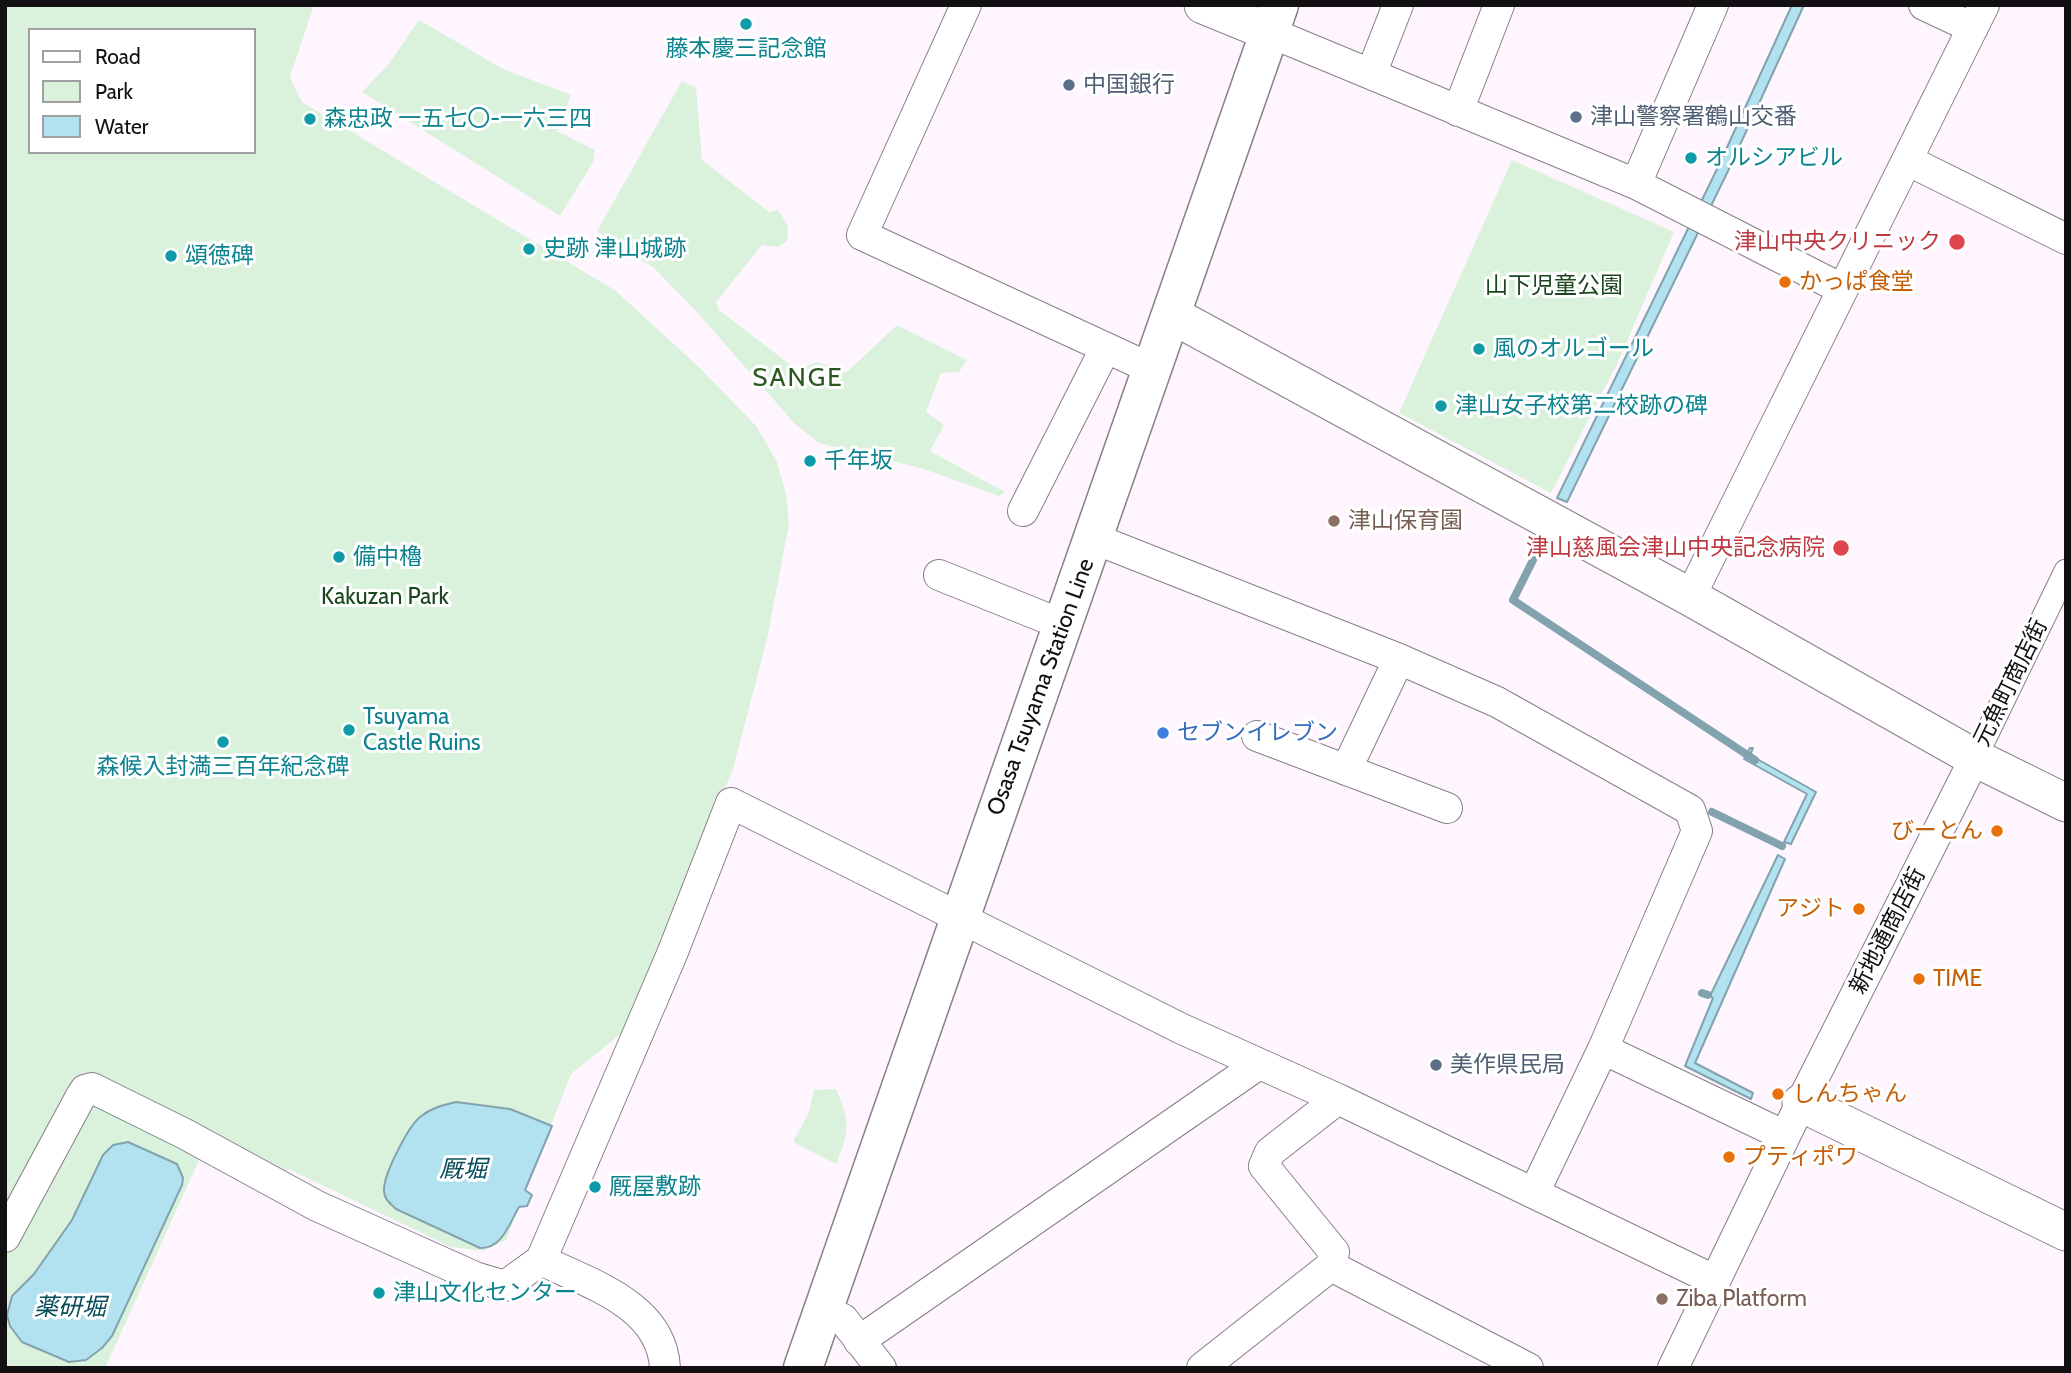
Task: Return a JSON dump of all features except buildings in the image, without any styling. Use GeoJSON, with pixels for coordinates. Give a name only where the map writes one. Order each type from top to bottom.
{"type":"FeatureCollection","features":[{"type":"Feature","properties":{"kind":"main road","name":"Osasa Tsuyama Station Line"},"geometry":{"type":"LineString","coordinates":[[803,1368],[1061,624],[1095,539],[1274,19]]}},
{"type":"Feature","properties":{"kind":"street"},"geometry":{"type":"LineString","coordinates":[[966,5],[862,235],[1152,369]]}},
{"type":"Feature","properties":{"kind":"street"},"geometry":{"type":"LineString","coordinates":[[1203,5],[1274,19],[1371,75],[1636,184],[1842,289]]}},
{"type":"Feature","properties":{"kind":"street"},"geometry":{"type":"LineString","coordinates":[[1371,75],[1398,5]]}},
{"type":"Feature","properties":{"kind":"street"},"geometry":{"type":"LineString","coordinates":[[1458,111],[1499,5]]}},
{"type":"Feature","properties":{"kind":"street"},"geometry":{"type":"LineString","coordinates":[[1636,184],[1713,5]]}},
{"type":"Feature","properties":{"kind":"street"},"geometry":{"type":"LineString","coordinates":[[1690,597],[1978,17],[1924,5]]}},
{"type":"Feature","properties":{"kind":"street"},"geometry":{"type":"LineString","coordinates":[[1907,159],[2066,239]]}},
{"type":"Feature","properties":{"kind":"street"},"geometry":{"type":"LineString","coordinates":[[1172,315],[1690,597],[1975,758],[2066,803]]}},
{"type":"Feature","properties":{"kind":"street"},"geometry":{"type":"LineString","coordinates":[[1023,511],[1105,349]]}},
{"type":"Feature","properties":{"kind":"street"},"geometry":{"type":"LineString","coordinates":[[1095,539],[1399,659],[1497,702],[1690,810],[1697,831],[1603,1049],[1534,1193]]}},
{"type":"Feature","properties":{"kind":"street","name":"元魚町商店街"},"geometry":{"type":"LineString","coordinates":[[1975,758],[2066,571]]}},
{"type":"Feature","properties":{"kind":"street"},"geometry":{"type":"LineString","coordinates":[[939,575],[1061,624]]}},
{"type":"Feature","properties":{"kind":"street"},"geometry":{"type":"LineString","coordinates":[[1346,770],[1399,659]]}},
{"type":"Feature","properties":{"kind":"street"},"geometry":{"type":"LineString","coordinates":[[1257,736],[1447,808]]}},
{"type":"Feature","properties":{"kind":"street","name":"新地通商店街"},"geometry":{"type":"LineString","coordinates":[[1785,1136],[1975,758]]}},
{"type":"Feature","properties":{"kind":"street"},"geometry":{"type":"LineString","coordinates":[[5,1237],[85,1090],[92,1088],[185,1134],[317,1206],[475,1278],[505,1286],[541,1260],[672,954],[731,803],[1182,1029],[1338,1099],[1714,1280]]}},
{"type":"Feature","properties":{"kind":"street"},"geometry":{"type":"LineString","coordinates":[[1603,1049],[1785,1136],[1673,1368]]}},
{"type":"Feature","properties":{"kind":"street"},"geometry":{"type":"LineString","coordinates":[[859,1340],[1259,1064]]}},
{"type":"Feature","properties":{"kind":"street"},"geometry":{"type":"LineString","coordinates":[[1202,1368],[1331,1266],[1334,1252],[1264,1166],[1270,1152],[1338,1099]]}},
{"type":"Feature","properties":{"kind":"street"},"geometry":{"type":"LineString","coordinates":[[1801,1103],[2066,1232]]}},
{"type":"Feature","properties":{"kind":"street"},"geometry":{"type":"LineString","coordinates":[[541,1260],[632,1307],[655,1329],[663,1347],[665,1368]]}},
{"type":"Feature","properties":{"kind":"street"},"geometry":{"type":"LineString","coordinates":[[1331,1266],[1528,1368]]}},
{"type":"Feature","properties":{"kind":"street"},"geometry":{"type":"LineString","coordinates":[[823,1310],[843,1320],[881,1368]]}},
{"type":"Feature","properties":{"kind":"green space","name":"Kakuzan Park"},"geometry":{"type":"Polygon","coordinates":[[[5,5],[314,5],[290,77],[302,102],[616,291],[702,370],[756,426],[777,462],[786,494],[789,524],[767,639],[733,769],[623,1032],[571,1074],[506,1240],[483,1251],[451,1247],[288,1169],[285,1176],[210,1136],[105,1368],[5,1368],[5,5]]]}},
{"type":"Feature","properties":{"kind":"green space"},"geometry":{"type":"Polygon","coordinates":[[[419,20],[503,69],[571,95],[557,131],[595,150],[593,162],[560,216],[362,92],[388,65],[419,20]]]}},
{"type":"Feature","properties":{"kind":"green space"},"geometry":{"type":"Polygon","coordinates":[[[682,81],[696,88],[702,160],[769,212],[778,210],[788,226],[787,241],[778,247],[762,245],[716,302],[719,310],[797,370],[817,362],[847,372],[897,325],[967,360],[959,372],[941,373],[926,412],[944,425],[930,451],[1005,492],[999,496],[924,469],[819,443],[795,424],[696,311],[654,268],[597,231],[682,81]]]}},
{"type":"Feature","properties":{"kind":"green space","name":"山下児童公園"},"geometry":{"type":"Polygon","coordinates":[[[1512,160],[1674,232],[1618,362],[1551,493],[1399,413],[1512,160]]]}},
{"type":"Feature","properties":{"kind":"green space"},"geometry":{"type":"Polygon","coordinates":[[[836,1089],[846,1119],[846,1134],[836,1164],[793,1142],[809,1112],[814,1090],[836,1089]]]}},
{"type":"Feature","properties":{"kind":"water"},"geometry":{"type":"Polygon","coordinates":[[[1792,5],[1804,5],[1728,171],[1567,502],[1557,498],[1718,167],[1792,5]]]}},
{"type":"Feature","properties":{"kind":"water"},"geometry":{"type":"Polygon","coordinates":[[[1750,748],[1753,748],[1750,755],[1816,792],[1791,844],[1784,842],[1807,794],[1744,759],[1750,748]]]}},
{"type":"Feature","properties":{"kind":"water"},"geometry":{"type":"Polygon","coordinates":[[[1778,855],[1785,859],[1695,1063],[1753,1093],[1751,1099],[1685,1066],[1713,998],[1710,996],[1778,855]]]}},
{"type":"Feature","properties":{"kind":"water","name":"厩堀"},"geometry":{"type":"Polygon","coordinates":[[[456,1102],[510,1109],[552,1126],[525,1190],[532,1195],[527,1206],[519,1207],[504,1234],[488,1247],[480,1248],[396,1209],[384,1194],[392,1163],[415,1122],[433,1109],[456,1102]]]}},
{"type":"Feature","properties":{"kind":"water","name":"薬研堀"},"geometry":{"type":"Polygon","coordinates":[[[128,1142],[177,1164],[183,1178],[182,1185],[112,1336],[86,1360],[69,1362],[22,1342],[10,1326],[7,1315],[12,1296],[34,1274],[72,1220],[103,1155],[113,1145],[128,1142]]]}},
{"type":"Feature","properties":{"kind":"waterway"},"geometry":{"type":"LineString","coordinates":[[1548,530],[1513,600],[1755,760]]}},
{"type":"Feature","properties":{"kind":"waterway"},"geometry":{"type":"LineString","coordinates":[[1712,812],[1782,846]]}},
{"type":"Feature","properties":{"kind":"waterway"},"geometry":{"type":"LineString","coordinates":[[1702,993],[1708,995]]}},
{"type":"Feature","properties":{"kind":"place","name":"藤本慶三記念館"},"geometry":{"type":"Point","coordinates":[746,24]}},
{"type":"Feature","properties":{"kind":"place","name":"中国銀行"},"geometry":{"type":"Point","coordinates":[1069,85]}},
{"type":"Feature","properties":{"kind":"place","name":"津山警察署鶴山交番"},"geometry":{"type":"Point","coordinates":[1576,117]}},
{"type":"Feature","properties":{"kind":"place","name":"森忠政 一五七〇-一六三四"},"geometry":{"type":"Point","coordinates":[310,119]}},
{"type":"Feature","properties":{"kind":"place","name":"オルシアビル"},"geometry":{"type":"Point","coordinates":[1691,158]}},
{"type":"Feature","properties":{"kind":"place","name":"津山中央クリニック"},"geometry":{"type":"Point","coordinates":[1957,242]}},
{"type":"Feature","properties":{"kind":"place","name":"史跡 津山城跡"},"geometry":{"type":"Point","coordinates":[529,249]}},
{"type":"Feature","properties":{"kind":"place","name":"頌徳碑"},"geometry":{"type":"Point","coordinates":[171,256]}},
{"type":"Feature","properties":{"kind":"place","name":"かっぱ食堂"},"geometry":{"type":"Point","coordinates":[1785,282]}},
{"type":"Feature","properties":{"kind":"place","name":"風のオルゴール"},"geometry":{"type":"Point","coordinates":[1479,349]}},
{"type":"Feature","properties":{"kind":"place","name":"津山女子校第二校跡の碑"},"geometry":{"type":"Point","coordinates":[1441,406]}},
{"type":"Feature","properties":{"kind":"place","name":"千年坂"},"geometry":{"type":"Point","coordinates":[810,461]}},
{"type":"Feature","properties":{"kind":"place","name":"津山保育園"},"geometry":{"type":"Point","coordinates":[1334,521]}},
{"type":"Feature","properties":{"kind":"place","name":"津山慈風会津山中央記念病院"},"geometry":{"type":"Point","coordinates":[1841,548]}},
{"type":"Feature","properties":{"kind":"place","name":"備中櫓"},"geometry":{"type":"Point","coordinates":[339,557]}},
{"type":"Feature","properties":{"kind":"place","name":"Tsuyama Castle Ruins"},"geometry":{"type":"Point","coordinates":[349,730]}},
{"type":"Feature","properties":{"kind":"place","name":"セブンイレブン"},"geometry":{"type":"Point","coordinates":[1163,733]}},
{"type":"Feature","properties":{"kind":"place","name":"森候入封満三百年紀念碑"},"geometry":{"type":"Point","coordinates":[223,742]}},
{"type":"Feature","properties":{"kind":"place","name":"びーとん"},"geometry":{"type":"Point","coordinates":[1997,831]}},
{"type":"Feature","properties":{"kind":"place","name":"アジト"},"geometry":{"type":"Point","coordinates":[1859,909]}},
{"type":"Feature","properties":{"kind":"place","name":"TIME"},"geometry":{"type":"Point","coordinates":[1919,979]}},
{"type":"Feature","properties":{"kind":"place","name":"美作県民局"},"geometry":{"type":"Point","coordinates":[1436,1065]}},
{"type":"Feature","properties":{"kind":"place","name":"しんちゃん"},"geometry":{"type":"Point","coordinates":[1778,1094]}},
{"type":"Feature","properties":{"kind":"place","name":"プティポワ"},"geometry":{"type":"Point","coordinates":[1729,1157]}},
{"type":"Feature","properties":{"kind":"place","name":"厩屋敷跡"},"geometry":{"type":"Point","coordinates":[595,1187]}},
{"type":"Feature","properties":{"kind":"place","name":"津山文化センター"},"geometry":{"type":"Point","coordinates":[379,1293]}},
{"type":"Feature","properties":{"kind":"place","name":"Ziba Platform"},"geometry":{"type":"Point","coordinates":[1662,1299]}},
{"type":"Feature","properties":{"kind":"district","name":"SANGE"},"geometry":{"type":"Point","coordinates":[798,378]}}]}
